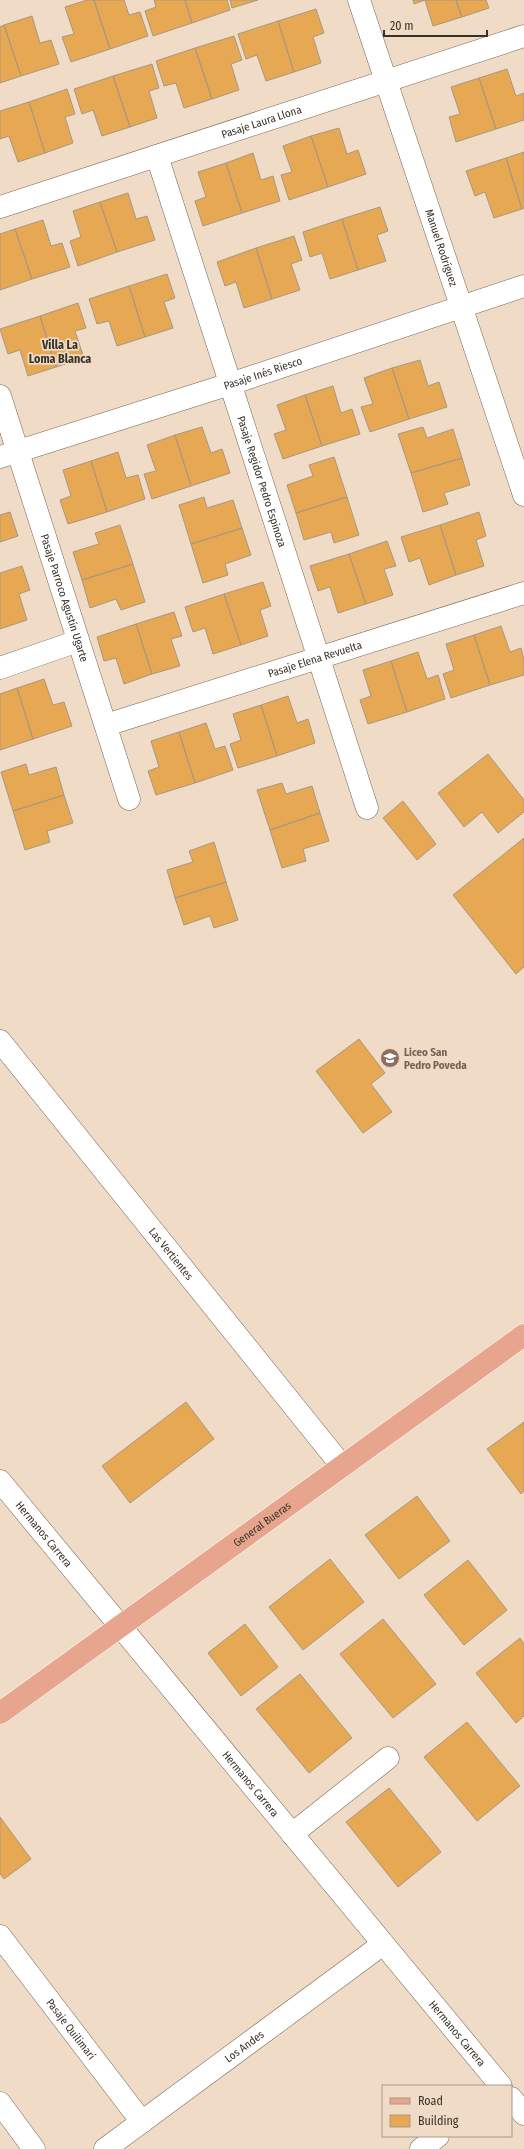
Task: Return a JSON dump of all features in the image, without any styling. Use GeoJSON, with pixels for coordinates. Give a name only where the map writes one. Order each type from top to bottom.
{"type":"FeatureCollection","features":[{"type":"Feature","properties":{"kind":"main road","name":"General Bueras"},"geometry":{"type":"LineString","coordinates":[[0,1713],[524,1335]]}},
{"type":"Feature","properties":{"kind":"street","name":"Manuel Rodríguez"},"geometry":{"type":"LineString","coordinates":[[359,0],[524,495]]}},
{"type":"Feature","properties":{"kind":"street","name":"Pasaje Laura Llona"},"geometry":{"type":"LineString","coordinates":[[0,207],[524,36]]}},
{"type":"Feature","properties":{"kind":"street","name":"Pasaje Regidor Pedro Espinoza"},"geometry":{"type":"LineString","coordinates":[[157,156],[366,808]]}},
{"type":"Feature","properties":{"kind":"street","name":"Pasaje Inés Riesco"},"geometry":{"type":"LineString","coordinates":[[9,454],[230,384],[524,286]]}},
{"type":"Feature","properties":{"kind":"street","name":"Pasaje Parroco Agustín Ugarte"},"geometry":{"type":"LineString","coordinates":[[0,396],[9,454],[78,642],[129,799]]}},
{"type":"Feature","properties":{"kind":"street","name":"Pasaje Elena Revuelta"},"geometry":{"type":"LineString","coordinates":[[106,725],[524,593]]}},
{"type":"Feature","properties":{"kind":"street"},"geometry":{"type":"LineString","coordinates":[[0,668],[78,642]]}},
{"type":"Feature","properties":{"kind":"street","name":"Las Vertientes"},"geometry":{"type":"LineString","coordinates":[[0,1041],[342,1466]]}},
{"type":"Feature","properties":{"kind":"street","name":"Hermanos Carrera"},"geometry":{"type":"LineString","coordinates":[[0,1481],[119,1627],[500,2085]]}},
{"type":"Feature","properties":{"kind":"street"},"geometry":{"type":"LineString","coordinates":[[292,1834],[388,1758]]}},
{"type":"Feature","properties":{"kind":"street","name":"Pasaje Quilimarí"},"geometry":{"type":"LineString","coordinates":[[0,1936],[142,2122]]}},
{"type":"Feature","properties":{"kind":"street","name":"Los Andes"},"geometry":{"type":"LineString","coordinates":[[105,2149],[383,1944]]}},
{"type":"Feature","properties":{"kind":"street"},"geometry":{"type":"LineString","coordinates":[[512,2099],[524,2114]]}},
{"type":"Feature","properties":{"kind":"street"},"geometry":{"type":"LineString","coordinates":[[0,2103],[34,2149]]}},
{"type":"Feature","properties":{"kind":"street"},"geometry":{"type":"LineString","coordinates":[[421,2149],[437,2137]]}},
{"type":"Feature","properties":{"kind":"building"},"geometry":{"type":"Polygon","coordinates":[[[87,0],[94,0],[110,49],[71,62],[62,37],[74,34],[65,7],[87,0]]]}},
{"type":"Feature","properties":{"kind":"building"},"geometry":{"type":"Polygon","coordinates":[[[94,0],[124,0],[129,15],[140,12],[148,36],[110,49],[94,0]]]}},
{"type":"Feature","properties":{"kind":"building"},"geometry":{"type":"Polygon","coordinates":[[[154,0],[185,0],[192,23],[153,36],[145,11],[156,7],[154,0]]]}},
{"type":"Feature","properties":{"kind":"building"},"geometry":{"type":"Polygon","coordinates":[[[185,0],[227,0],[230,10],[192,23],[185,0]]]}},
{"type":"Feature","properties":{"kind":"building"},"geometry":{"type":"Polygon","coordinates":[[[230,0],[258,0],[232,8],[230,0]]]}},
{"type":"Feature","properties":{"kind":"building"},"geometry":{"type":"Polygon","coordinates":[[[413,0],[425,0],[414,4],[413,0]]]}},
{"type":"Feature","properties":{"kind":"building"},"geometry":{"type":"Polygon","coordinates":[[[425,0],[456,0],[462,17],[433,26],[425,0]]]}},
{"type":"Feature","properties":{"kind":"building"},"geometry":{"type":"Polygon","coordinates":[[[456,0],[486,0],[489,8],[462,17],[456,0]]]}},
{"type":"Feature","properties":{"kind":"building"},"geometry":{"type":"Polygon","coordinates":[[[316,9],[324,33],[313,37],[321,63],[294,72],[278,21],[316,9]]]}},
{"type":"Feature","properties":{"kind":"building"},"geometry":{"type":"Polygon","coordinates":[[[32,16],[40,43],[51,40],[59,64],[21,76],[4,25],[32,16]]]}},
{"type":"Feature","properties":{"kind":"building"},"geometry":{"type":"Polygon","coordinates":[[[278,21],[294,72],[266,81],[257,55],[246,59],[238,34],[278,21]]]}},
{"type":"Feature","properties":{"kind":"building"},"geometry":{"type":"Polygon","coordinates":[[[4,25],[21,76],[0,83],[0,27],[4,25]]]}},
{"type":"Feature","properties":{"kind":"building"},"geometry":{"type":"Polygon","coordinates":[[[234,36],[242,60],[231,64],[239,90],[212,99],[195,48],[234,36]]]}},
{"type":"Feature","properties":{"kind":"building"},"geometry":{"type":"Polygon","coordinates":[[[195,48],[212,99],[184,108],[176,83],[164,86],[156,61],[195,48]]]}},
{"type":"Feature","properties":{"kind":"building"},"geometry":{"type":"Polygon","coordinates":[[[152,64],[159,88],[149,91],[157,118],[130,127],[113,76],[152,64]]]}},
{"type":"Feature","properties":{"kind":"building"},"geometry":{"type":"Polygon","coordinates":[[[507,69],[516,96],[524,93],[524,120],[496,129],[479,78],[507,69]]]}},
{"type":"Feature","properties":{"kind":"building"},"geometry":{"type":"Polygon","coordinates":[[[113,76],[130,127],[102,136],[93,110],[82,114],[74,89],[113,76]]]}},
{"type":"Feature","properties":{"kind":"building"},"geometry":{"type":"Polygon","coordinates":[[[479,78],[496,129],[456,142],[449,117],[460,114],[451,87],[479,78]]]}},
{"type":"Feature","properties":{"kind":"building"},"geometry":{"type":"Polygon","coordinates":[[[67,89],[75,114],[65,117],[73,143],[45,153],[29,102],[67,89]]]}},
{"type":"Feature","properties":{"kind":"building"},"geometry":{"type":"Polygon","coordinates":[[[29,102],[45,153],[18,162],[9,136],[0,139],[0,111],[29,102]]]}},
{"type":"Feature","properties":{"kind":"building"},"geometry":{"type":"Polygon","coordinates":[[[339,128],[347,154],[358,150],[366,174],[328,187],[311,136],[339,128]]]}},
{"type":"Feature","properties":{"kind":"building"},"geometry":{"type":"Polygon","coordinates":[[[311,136],[328,187],[289,200],[281,175],[292,172],[283,146],[311,136]]]}},
{"type":"Feature","properties":{"kind":"building"},"geometry":{"type":"Polygon","coordinates":[[[524,152],[524,208],[522,209],[506,158],[524,152]]]}},
{"type":"Feature","properties":{"kind":"building"},"geometry":{"type":"Polygon","coordinates":[[[253,153],[261,180],[273,176],[280,201],[242,213],[226,163],[253,153]]]}},
{"type":"Feature","properties":{"kind":"building"},"geometry":{"type":"Polygon","coordinates":[[[506,158],[522,209],[494,218],[485,192],[475,196],[466,171],[506,158]]]}},
{"type":"Feature","properties":{"kind":"building"},"geometry":{"type":"Polygon","coordinates":[[[226,163],[242,213],[203,226],[195,201],[206,197],[198,172],[226,163]]]}},
{"type":"Feature","properties":{"kind":"building"},"geometry":{"type":"Polygon","coordinates":[[[128,193],[136,219],[147,216],[155,240],[117,252],[100,202],[128,193]]]}},
{"type":"Feature","properties":{"kind":"building"},"geometry":{"type":"Polygon","coordinates":[[[100,202],[117,252],[78,266],[70,241],[81,237],[73,211],[100,202]]]}},
{"type":"Feature","properties":{"kind":"building"},"geometry":{"type":"Polygon","coordinates":[[[380,207],[388,231],[377,235],[386,261],[358,270],[342,219],[380,207]]]}},
{"type":"Feature","properties":{"kind":"building"},"geometry":{"type":"Polygon","coordinates":[[[342,219],[358,270],[330,279],[322,253],[310,257],[303,232],[342,219]]]}},
{"type":"Feature","properties":{"kind":"building"},"geometry":{"type":"Polygon","coordinates":[[[43,220],[51,246],[62,243],[70,267],[32,279],[15,229],[43,220]]]}},
{"type":"Feature","properties":{"kind":"building"},"geometry":{"type":"Polygon","coordinates":[[[15,229],[32,279],[0,290],[0,234],[15,229]]]}},
{"type":"Feature","properties":{"kind":"building"},"geometry":{"type":"Polygon","coordinates":[[[294,236],[302,260],[291,264],[300,290],[272,299],[256,248],[294,236]]]}},
{"type":"Feature","properties":{"kind":"building"},"geometry":{"type":"Polygon","coordinates":[[[256,248],[272,299],[244,308],[236,282],[225,286],[217,262],[256,248]]]}},
{"type":"Feature","properties":{"kind":"building"},"geometry":{"type":"Polygon","coordinates":[[[167,274],[175,298],[164,302],[173,328],[145,337],[129,286],[167,274]]]}},
{"type":"Feature","properties":{"kind":"building"},"geometry":{"type":"Polygon","coordinates":[[[129,286],[145,337],[117,346],[109,321],[97,324],[89,299],[129,286]]]}},
{"type":"Feature","properties":{"kind":"building"},"geometry":{"type":"Polygon","coordinates":[[[78,303],[86,328],[75,331],[84,358],[56,367],[40,316],[78,303]]]}},
{"type":"Feature","properties":{"kind":"building"},"geometry":{"type":"Polygon","coordinates":[[[40,316],[56,367],[28,376],[20,350],[8,354],[0,329],[40,316]]]}},
{"type":"Feature","properties":{"kind":"building"},"geometry":{"type":"Polygon","coordinates":[[[420,360],[428,386],[439,382],[447,407],[409,419],[392,368],[420,360]]]}},
{"type":"Feature","properties":{"kind":"building"},"geometry":{"type":"Polygon","coordinates":[[[392,368],[409,419],[370,432],[361,407],[373,404],[364,378],[392,368]]]}},
{"type":"Feature","properties":{"kind":"building"},"geometry":{"type":"Polygon","coordinates":[[[333,386],[341,413],[352,409],[360,434],[322,446],[305,395],[333,386]]]}},
{"type":"Feature","properties":{"kind":"building"},"geometry":{"type":"Polygon","coordinates":[[[305,395],[322,446],[283,459],[274,434],[286,430],[277,405],[305,395]]]}},
{"type":"Feature","properties":{"kind":"building"},"geometry":{"type":"Polygon","coordinates":[[[202,427],[211,453],[222,449],[230,473],[191,486],[175,435],[202,427]]]}},
{"type":"Feature","properties":{"kind":"building"},"geometry":{"type":"Polygon","coordinates":[[[423,427],[427,438],[453,429],[462,458],[411,473],[398,434],[423,427]]]}},
{"type":"Feature","properties":{"kind":"building"},"geometry":{"type":"Polygon","coordinates":[[[175,435],[191,486],[152,499],[144,474],[156,471],[147,445],[175,435]]]}},
{"type":"Feature","properties":{"kind":"building"},"geometry":{"type":"Polygon","coordinates":[[[118,452],[126,478],[138,475],[145,499],[107,512],[91,461],[118,452]]]}},
{"type":"Feature","properties":{"kind":"building"},"geometry":{"type":"Polygon","coordinates":[[[334,457],[347,497],[296,513],[287,485],[313,476],[309,465],[334,457]]]}},
{"type":"Feature","properties":{"kind":"building"},"geometry":{"type":"Polygon","coordinates":[[[462,458],[470,485],[444,493],[448,504],[423,512],[411,473],[462,458]]]}},
{"type":"Feature","properties":{"kind":"building"},"geometry":{"type":"Polygon","coordinates":[[[91,461],[107,512],[68,524],[60,500],[71,496],[63,470],[91,461]]]}},
{"type":"Feature","properties":{"kind":"building"},"geometry":{"type":"Polygon","coordinates":[[[204,497],[207,508],[233,500],[242,528],[191,544],[179,505],[204,497]]]}},
{"type":"Feature","properties":{"kind":"building"},"geometry":{"type":"Polygon","coordinates":[[[347,497],[359,535],[334,543],[331,532],[304,540],[296,513],[347,497]]]}},
{"type":"Feature","properties":{"kind":"building"},"geometry":{"type":"Polygon","coordinates":[[[10,512],[18,536],[0,542],[0,515],[10,512]]]}},
{"type":"Feature","properties":{"kind":"building"},"geometry":{"type":"Polygon","coordinates":[[[479,512],[486,536],[476,540],[484,566],[456,575],[440,525],[479,512]]]}},
{"type":"Feature","properties":{"kind":"building"},"geometry":{"type":"Polygon","coordinates":[[[120,525],[133,564],[82,580],[73,552],[99,544],[95,533],[120,525]]]}},
{"type":"Feature","properties":{"kind":"building"},"geometry":{"type":"Polygon","coordinates":[[[440,525],[456,575],[429,585],[420,558],[409,562],[401,537],[440,525]]]}},
{"type":"Feature","properties":{"kind":"building"},"geometry":{"type":"Polygon","coordinates":[[[242,528],[251,555],[225,564],[228,575],[203,583],[191,544],[242,528]]]}},
{"type":"Feature","properties":{"kind":"building"},"geometry":{"type":"Polygon","coordinates":[[[387,541],[396,566],[384,569],[393,595],[366,604],[349,554],[387,541]]]}},
{"type":"Feature","properties":{"kind":"building"},"geometry":{"type":"Polygon","coordinates":[[[349,554],[366,604],[338,613],[330,587],[318,591],[310,566],[349,554]]]}},
{"type":"Feature","properties":{"kind":"building"},"geometry":{"type":"Polygon","coordinates":[[[133,564],[145,602],[121,610],[116,599],[90,608],[82,580],[133,564]]]}},
{"type":"Feature","properties":{"kind":"building"},"geometry":{"type":"Polygon","coordinates":[[[22,566],[30,590],[19,594],[27,620],[0,629],[0,573],[22,566]]]}},
{"type":"Feature","properties":{"kind":"building"},"geometry":{"type":"Polygon","coordinates":[[[263,582],[271,606],[260,610],[268,636],[241,645],[224,594],[263,582]]]}},
{"type":"Feature","properties":{"kind":"building"},"geometry":{"type":"Polygon","coordinates":[[[224,594],[241,645],[213,654],[205,628],[193,632],[185,607],[224,594]]]}},
{"type":"Feature","properties":{"kind":"building"},"geometry":{"type":"Polygon","coordinates":[[[174,612],[182,636],[171,639],[180,666],[152,674],[136,624],[174,612]]]}},
{"type":"Feature","properties":{"kind":"building"},"geometry":{"type":"Polygon","coordinates":[[[136,624],[152,674],[124,684],[116,658],[104,661],[97,637],[136,624]]]}},
{"type":"Feature","properties":{"kind":"building"},"geometry":{"type":"Polygon","coordinates":[[[501,626],[510,652],[521,648],[524,659],[524,675],[490,685],[474,635],[501,626]]]}},
{"type":"Feature","properties":{"kind":"building"},"geometry":{"type":"Polygon","coordinates":[[[474,635],[490,685],[451,698],[443,674],[454,670],[446,644],[474,635]]]}},
{"type":"Feature","properties":{"kind":"building"},"geometry":{"type":"Polygon","coordinates":[[[418,652],[427,679],[438,675],[445,699],[407,712],[391,661],[418,652]]]}},
{"type":"Feature","properties":{"kind":"building"},"geometry":{"type":"Polygon","coordinates":[[[391,661],[407,712],[368,724],[360,700],[371,696],[363,670],[391,661]]]}},
{"type":"Feature","properties":{"kind":"building"},"geometry":{"type":"Polygon","coordinates":[[[44,679],[53,705],[64,702],[72,726],[33,739],[17,688],[44,679]]]}},
{"type":"Feature","properties":{"kind":"building"},"geometry":{"type":"Polygon","coordinates":[[[17,688],[33,739],[0,750],[0,694],[17,688]]]}},
{"type":"Feature","properties":{"kind":"building"},"geometry":{"type":"Polygon","coordinates":[[[288,696],[297,723],[308,719],[315,743],[277,756],[261,705],[288,696]]]}},
{"type":"Feature","properties":{"kind":"building"},"geometry":{"type":"Polygon","coordinates":[[[261,705],[277,756],[238,768],[230,744],[241,740],[233,714],[261,705]]]}},
{"type":"Feature","properties":{"kind":"building"},"geometry":{"type":"Polygon","coordinates":[[[206,723],[215,749],[225,746],[233,770],[195,783],[179,732],[206,723]]]}},
{"type":"Feature","properties":{"kind":"building"},"geometry":{"type":"Polygon","coordinates":[[[179,732],[195,783],[156,795],[148,771],[159,767],[151,741],[179,732]]]}},
{"type":"Feature","properties":{"kind":"building"},"geometry":{"type":"Polygon","coordinates":[[[488,754],[524,800],[524,812],[498,833],[482,812],[464,827],[438,793],[488,754]]]}},
{"type":"Feature","properties":{"kind":"building"},"geometry":{"type":"Polygon","coordinates":[[[26,764],[29,775],[56,767],[64,795],[13,811],[1,772],[26,764]]]}},
{"type":"Feature","properties":{"kind":"building"},"geometry":{"type":"Polygon","coordinates":[[[282,783],[286,794],[312,786],[320,813],[270,830],[257,790],[282,783]]]}},
{"type":"Feature","properties":{"kind":"building"},"geometry":{"type":"Polygon","coordinates":[[[64,795],[73,823],[47,831],[50,842],[25,850],[13,811],[64,795]]]}},
{"type":"Feature","properties":{"kind":"building"},"geometry":{"type":"Polygon","coordinates":[[[403,801],[436,844],[417,860],[383,818],[403,801]]]}},
{"type":"Feature","properties":{"kind":"building"},"geometry":{"type":"Polygon","coordinates":[[[320,813],[329,841],[303,849],[306,861],[282,868],[270,830],[320,813]]]}},
{"type":"Feature","properties":{"kind":"building"},"geometry":{"type":"Polygon","coordinates":[[[524,838],[524,967],[516,974],[453,895],[524,838]]]}},
{"type":"Feature","properties":{"kind":"building"},"geometry":{"type":"Polygon","coordinates":[[[214,842],[226,882],[175,898],[167,870],[193,862],[189,851],[214,842]]]}},
{"type":"Feature","properties":{"kind":"building"},"geometry":{"type":"Polygon","coordinates":[[[226,882],[238,920],[214,928],[210,916],[184,925],[175,898],[226,882]]]}},
{"type":"Feature","properties":{"kind":"building"},"geometry":{"type":"Polygon","coordinates":[[[359,1039],[385,1073],[371,1084],[392,1112],[363,1133],[316,1071],[359,1039]]]}},
{"type":"Feature","properties":{"kind":"building"},"geometry":{"type":"Polygon","coordinates":[[[186,1402],[214,1439],[130,1503],[102,1466],[186,1402]]]}},
{"type":"Feature","properties":{"kind":"building"},"geometry":{"type":"Polygon","coordinates":[[[524,1422],[524,1491],[521,1494],[487,1449],[524,1422]]]}},
{"type":"Feature","properties":{"kind":"building"},"geometry":{"type":"Polygon","coordinates":[[[417,1496],[450,1541],[399,1579],[365,1535],[417,1496]]]}},
{"type":"Feature","properties":{"kind":"building"},"geometry":{"type":"Polygon","coordinates":[[[330,1559],[364,1602],[303,1650],[269,1607],[330,1559]]]}},
{"type":"Feature","properties":{"kind":"building"},"geometry":{"type":"Polygon","coordinates":[[[468,1560],[507,1610],[464,1645],[424,1595],[468,1560]]]}},
{"type":"Feature","properties":{"kind":"building"},"geometry":{"type":"Polygon","coordinates":[[[383,1619],[436,1684],[393,1718],[340,1654],[383,1619]]]}},
{"type":"Feature","properties":{"kind":"building"},"geometry":{"type":"Polygon","coordinates":[[[245,1624],[278,1667],[241,1696],[208,1653],[245,1624]]]}},
{"type":"Feature","properties":{"kind":"building"},"geometry":{"type":"Polygon","coordinates":[[[520,1638],[524,1644],[524,1716],[516,1723],[476,1673],[520,1638]]]}},
{"type":"Feature","properties":{"kind":"building"},"geometry":{"type":"Polygon","coordinates":[[[300,1674],[352,1738],[309,1773],[256,1709],[300,1674]]]}},
{"type":"Feature","properties":{"kind":"building"},"geometry":{"type":"Polygon","coordinates":[[[467,1722],[520,1786],[477,1821],[424,1757],[467,1722]]]}},
{"type":"Feature","properties":{"kind":"building"},"geometry":{"type":"Polygon","coordinates":[[[389,1788],[441,1852],[398,1887],[346,1822],[389,1788]]]}},
{"type":"Feature","properties":{"kind":"building"},"geometry":{"type":"Polygon","coordinates":[[[0,1817],[31,1859],[4,1879],[0,1874],[0,1817]]]}},
{"type":"Feature","properties":{"kind":"place","name":"Liceo San Pedro Poveda"},"geometry":{"type":"Point","coordinates":[390,1058]}},
{"type":"Feature","properties":{"kind":"district","name":"Villa La Loma Blanca"},"geometry":{"type":"Point","coordinates":[60,352]}}]}
